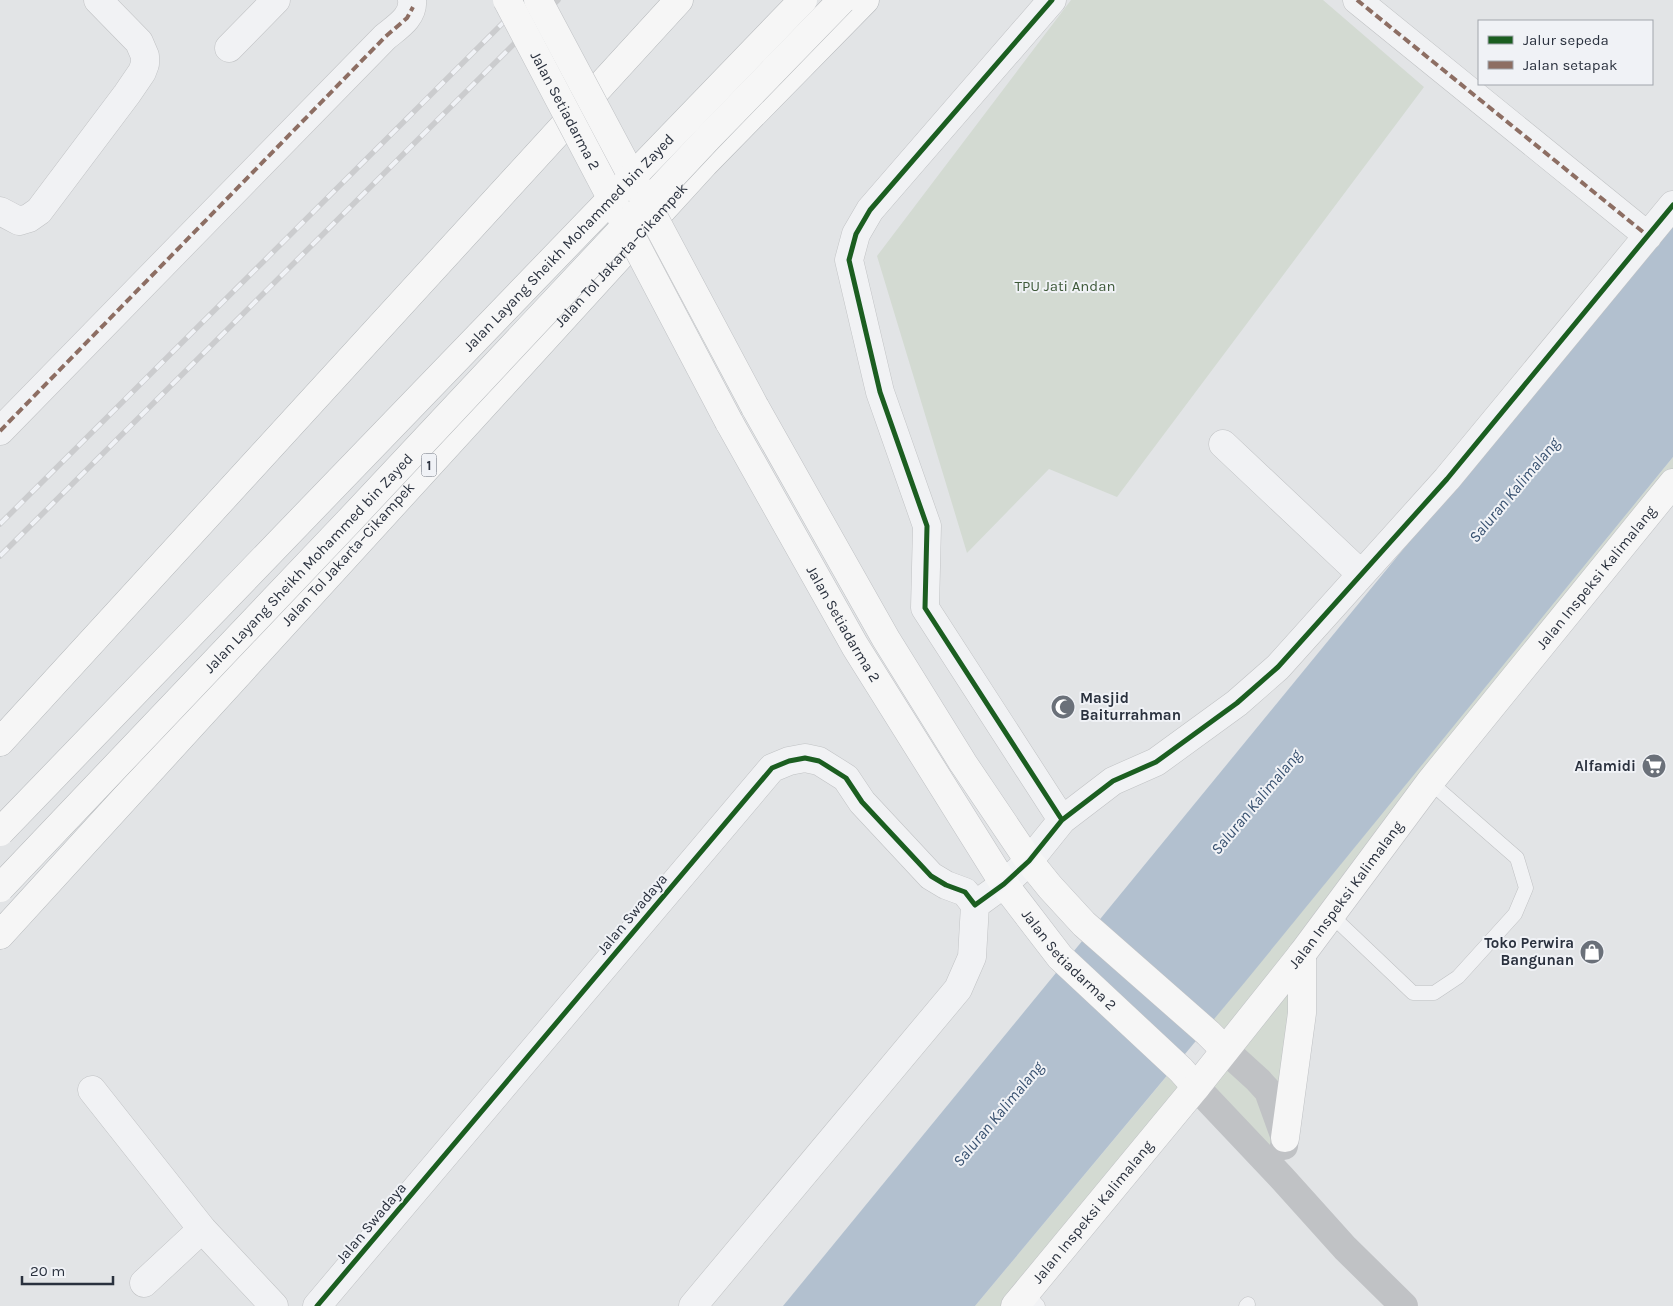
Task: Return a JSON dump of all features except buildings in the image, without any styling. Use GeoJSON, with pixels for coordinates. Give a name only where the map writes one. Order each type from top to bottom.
{"type":"FeatureCollection","features":[{"type":"Feature","properties":{"kind":"main road","name":"Jalan Setiadarma 2"},"geometry":{"type":"LineString","coordinates":[[506,0],[730,422],[855,646],[1004,884],[1060,957],[1188,1078],[1345,1248],[1404,1306]]}},
{"type":"Feature","properties":{"kind":"main road","name":"Jalan Setiadarma 2"},"geometry":{"type":"LineString","coordinates":[[538,0],[755,407],[886,639],[963,762],[1029,861],[1084,924],[1216,1041],[1268,1091],[1285,1138],[1282,1178]]}},
{"type":"Feature","properties":{"kind":"main road"},"geometry":{"type":"LineString","coordinates":[[0,742],[679,0]]}},
{"type":"Feature","properties":{"kind":"main road","name":"Jalan Layang Sheikh Mohammed bin Zayed"},"geometry":{"type":"LineString","coordinates":[[0,832],[803,0]]}},
{"type":"Feature","properties":{"kind":"main road","name":"Jalan Layang Sheikh Mohammed bin Zayed"},"geometry":{"type":"LineString","coordinates":[[0,888],[349,521],[707,139],[842,0]]}},
{"type":"Feature","properties":{"kind":"main road","name":"Jalan Tol Jakarta–Cikampek"},"geometry":{"type":"LineString","coordinates":[[0,935],[704,164],[864,0]]}},
{"type":"Feature","properties":{"kind":"main road","name":"Jalan Inspeksi Kalimalang"},"geometry":{"type":"LineString","coordinates":[[1026,1302],[1216,1041],[1302,954],[1430,782],[1673,483]]}},
{"type":"Feature","properties":{"kind":"main road"},"geometry":{"type":"LineString","coordinates":[[1285,1138],[1302,1013],[1302,954]]}},
{"type":"Feature","properties":{"kind":"street"},"geometry":{"type":"LineString","coordinates":[[0,211],[19,221],[29,218],[39,210],[142,72],[145,56],[139,42],[98,0]]}},
{"type":"Feature","properties":{"kind":"street"},"geometry":{"type":"LineString","coordinates":[[229,48],[276,0]]}},
{"type":"Feature","properties":{"kind":"street"},"geometry":{"type":"LineString","coordinates":[[0,431],[385,37],[407,18],[413,7],[412,0]]}},
{"type":"Feature","properties":{"kind":"street"},"geometry":{"type":"LineString","coordinates":[[1052,0],[870,210],[856,234],[848,260],[880,392],[927,526],[925,608],[1062,820]]}},
{"type":"Feature","properties":{"kind":"street"},"geometry":{"type":"LineString","coordinates":[[1357,0],[1648,236]]}},
{"type":"Feature","properties":{"kind":"street"},"geometry":{"type":"LineString","coordinates":[[693,1306],[958,989],[972,957],[975,905],[1004,884],[1029,861],[1062,820],[1113,781],[1156,762],[1237,703],[1278,667],[1447,479],[1673,205]]}},
{"type":"Feature","properties":{"kind":"street"},"geometry":{"type":"LineString","coordinates":[[1223,444],[1361,574]]}},
{"type":"Feature","properties":{"kind":"street","name":"Jalan Swadaya"},"geometry":{"type":"LineString","coordinates":[[317,1306],[772,768],[789,761],[805,758],[819,761],[846,778],[862,802],[931,876],[946,885],[965,892],[975,905]]}},
{"type":"Feature","properties":{"kind":"street"},"geometry":{"type":"LineString","coordinates":[[92,1090],[202,1230],[274,1306]]}},
{"type":"Feature","properties":{"kind":"street"},"geometry":{"type":"LineString","coordinates":[[144,1283],[202,1230]]}},
{"type":"Feature","properties":{"kind":"lane"},"geometry":{"type":"LineString","coordinates":[[1331,914],[1413,993],[1434,993],[1458,977],[1515,914],[1526,888],[1517,858],[1430,782]]}},
{"type":"Feature","properties":{"kind":"green space","name":"TPU Jati Andan"},"geometry":{"type":"Polygon","coordinates":[[[1071,0],[1323,0],[1424,87],[1117,497],[1049,469],[967,553],[877,256],[1071,0]]]}},
{"type":"Feature","properties":{"kind":"green space"},"geometry":{"type":"Polygon","coordinates":[[[1673,457],[1673,483],[1302,954],[1282,1178],[1196,1087],[1225,1050],[1205,1030],[1673,457]]]}},
{"type":"Feature","properties":{"kind":"green space"},"geometry":{"type":"Polygon","coordinates":[[[1176,1065],[1196,1087],[1015,1306],[975,1306],[1176,1065]]]}},
{"type":"Feature","properties":{"kind":"water","name":"Saluran Kalimalang"},"geometry":{"type":"Polygon","coordinates":[[[1673,220],[1673,457],[1245,982],[975,1306],[783,1306],[1673,220]]]}},
{"type":"Feature","properties":{"kind":"railway"},"geometry":{"type":"LineString","coordinates":[[0,524],[526,0]]}},
{"type":"Feature","properties":{"kind":"railway"},"geometry":{"type":"LineString","coordinates":[[0,556],[558,0]]}},
{"type":"Feature","properties":{"kind":"marked path"},"geometry":{"type":"LineString","coordinates":[[1357,0],[1648,236]]}},
{"type":"Feature","properties":{"kind":"marked path"},"geometry":{"type":"LineString","coordinates":[[0,431],[385,37],[407,18],[413,7]]}},
{"type":"Feature","properties":{"kind":"cycle path"},"geometry":{"type":"LineString","coordinates":[[1052,0],[870,210],[856,234],[849,260],[880,392],[927,526],[925,608],[1062,820]]}},
{"type":"Feature","properties":{"kind":"cycle path"},"geometry":{"type":"LineString","coordinates":[[317,1306],[772,768],[789,761],[805,758],[819,761],[846,778],[862,802],[931,876],[946,885],[965,892],[975,905],[1004,884],[1029,861],[1062,820],[1113,781],[1156,762],[1237,703],[1278,667],[1447,479],[1673,205]]}},
{"type":"Feature","properties":{"kind":"place","name":"Masjid Baiturrahman"},"geometry":{"type":"Point","coordinates":[1063,707]}},
{"type":"Feature","properties":{"kind":"place","name":"Alfamidi"},"geometry":{"type":"Point","coordinates":[1654,766]}},
{"type":"Feature","properties":{"kind":"place","name":"Toko Perwira Bangunan"},"geometry":{"type":"Point","coordinates":[1592,952]}}]}
